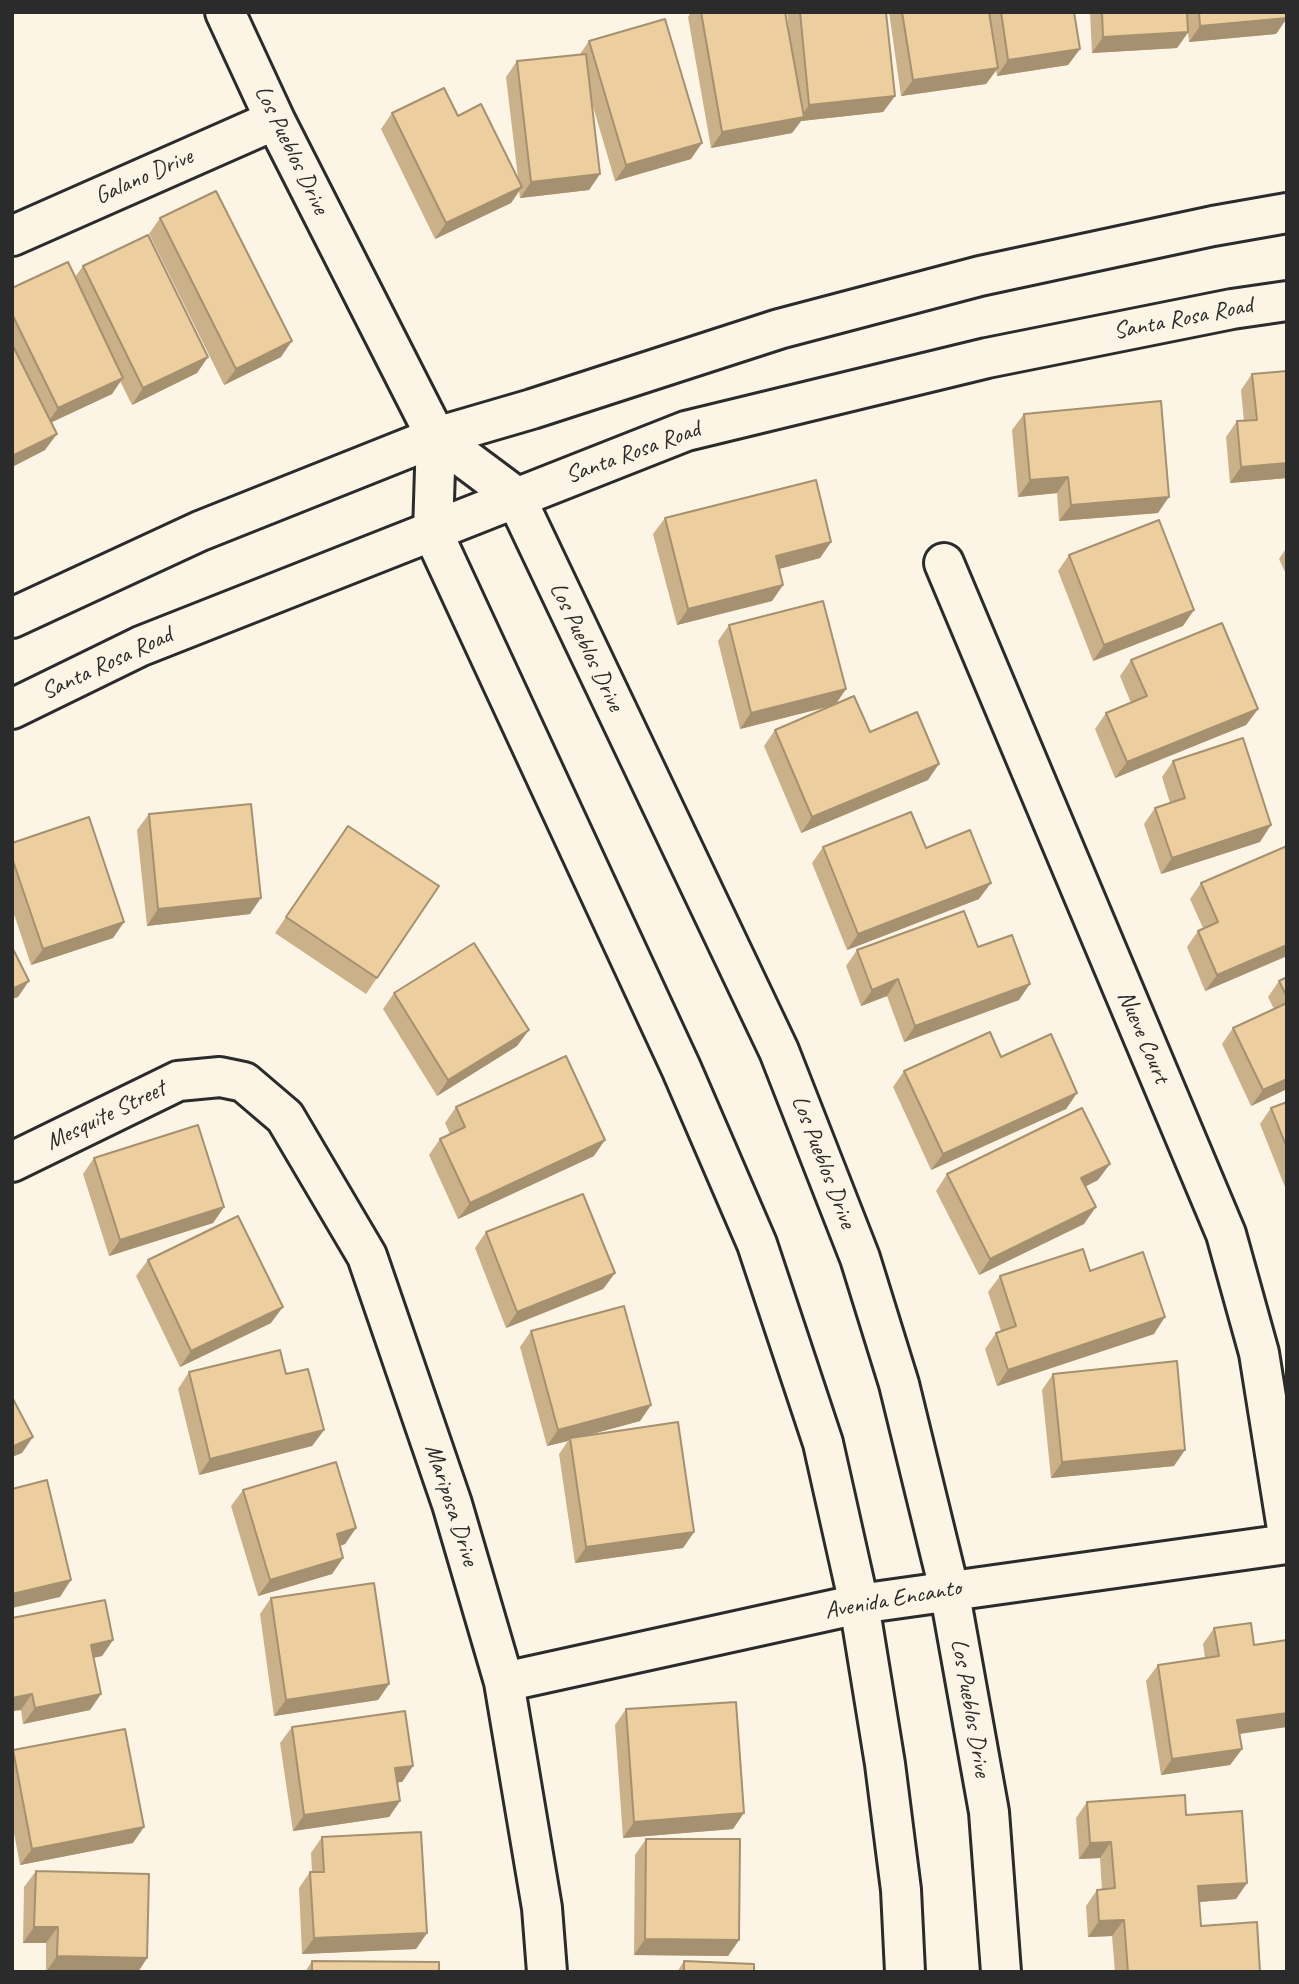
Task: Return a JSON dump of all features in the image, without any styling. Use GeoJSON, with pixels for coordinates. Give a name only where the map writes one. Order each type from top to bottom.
{"type":"FeatureCollection","features":[{"type":"Feature","properties":{"kind":"street","name":"Los Pueblos Drive"},"geometry":{"type":"LineString","coordinates":[[225,12],[275,120],[436,437],[515,496],[779,1051],[860,1258],[900,1384],[949,1589],[989,1812],[1001,1972]]}},
{"type":"Feature","properties":{"kind":"street","name":"Galano Drive"},"geometry":{"type":"LineString","coordinates":[[12,236],[275,120]]}},
{"type":"Feature","properties":{"kind":"street"},"geometry":{"type":"LineString","coordinates":[[12,618],[200,531],[436,437],[532,409],[779,329],[967,279],[1213,226],[1287,213]]}},
{"type":"Feature","properties":{"kind":"street","name":"Santa Rosa Road"},"geometry":{"type":"LineString","coordinates":[[12,709],[141,646],[433,533],[515,496],[686,431],[986,358],[1232,309],[1287,301]]}},
{"type":"Feature","properties":{"kind":"street","name":"Los Pueblos Drive"},"geometry":{"type":"LineString","coordinates":[[436,437],[433,533],[681,1068],[757,1244],[823,1443],[859,1604],[898,1865],[905,1972]]}},
{"type":"Feature","properties":{"kind":"street","name":"Nueve Court"},"geometry":{"type":"LineString","coordinates":[[944,563],[1226,1234],[1259,1353],[1287,1529]]}},
{"type":"Feature","properties":{"kind":"street","name":"Mesquite Street"},"geometry":{"type":"LineString","coordinates":[[12,1162],[178,1081],[220,1077],[244,1083]]}},
{"type":"Feature","properties":{"kind":"street","name":"Mariposa Drive"},"geometry":{"type":"LineString","coordinates":[[244,1083],[285,1117],[367,1256],[452,1504],[504,1682],[542,1908],[547,1972]]}},
{"type":"Feature","properties":{"kind":"street","name":"Avenida Encanto"},"geometry":{"type":"LineString","coordinates":[[504,1682],[859,1604],[949,1589],[1287,1544]]}},
{"type":"Feature","properties":{"kind":"building"},"geometry":{"type":"Polygon","coordinates":[[[701,12],[785,12],[804,117],[722,132],[701,12]]]}},
{"type":"Feature","properties":{"kind":"building"},"geometry":{"type":"Polygon","coordinates":[[[800,12],[886,12],[895,96],[809,105],[800,12]]]}},
{"type":"Feature","properties":{"kind":"building"},"geometry":{"type":"Polygon","coordinates":[[[902,12],[989,12],[998,68],[913,80],[902,12]]]}},
{"type":"Feature","properties":{"kind":"building"},"geometry":{"type":"Polygon","coordinates":[[[1001,12],[1074,12],[1080,49],[1008,60],[1001,12]]]}},
{"type":"Feature","properties":{"kind":"building"},"geometry":{"type":"Polygon","coordinates":[[[1102,12],[1187,12],[1188,32],[1103,37],[1102,12]]]}},
{"type":"Feature","properties":{"kind":"building"},"geometry":{"type":"Polygon","coordinates":[[[1199,12],[1287,12],[1287,18],[1200,26],[1199,12]]]}},
{"type":"Feature","properties":{"kind":"building"},"geometry":{"type":"Polygon","coordinates":[[[665,19],[702,143],[626,165],[589,41],[665,19]]]}},
{"type":"Feature","properties":{"kind":"building"},"geometry":{"type":"Polygon","coordinates":[[[586,54],[600,174],[531,182],[517,61],[586,54]]]}},
{"type":"Feature","properties":{"kind":"building"},"geometry":{"type":"Polygon","coordinates":[[[444,88],[458,116],[481,104],[522,187],[446,223],[392,113],[444,88]]]}},
{"type":"Feature","properties":{"kind":"building"},"geometry":{"type":"Polygon","coordinates":[[[216,191],[292,341],[236,369],[160,218],[216,191]]]}},
{"type":"Feature","properties":{"kind":"building"},"geometry":{"type":"Polygon","coordinates":[[[148,235],[208,357],[143,388],[83,266],[148,235]]]}},
{"type":"Feature","properties":{"kind":"building"},"geometry":{"type":"Polygon","coordinates":[[[68,262],[123,378],[58,408],[12,314],[12,288],[68,262]]]}},
{"type":"Feature","properties":{"kind":"building"},"geometry":{"type":"Polygon","coordinates":[[[12,344],[57,434],[12,456],[12,344]]]}},
{"type":"Feature","properties":{"kind":"building"},"geometry":{"type":"Polygon","coordinates":[[[1287,371],[1287,463],[1241,467],[1237,421],[1257,420],[1252,374],[1287,371]]]}},
{"type":"Feature","properties":{"kind":"building"},"geometry":{"type":"Polygon","coordinates":[[[1161,401],[1169,497],[1071,505],[1068,477],[1030,480],[1024,414],[1161,401]]]}},
{"type":"Feature","properties":{"kind":"building"},"geometry":{"type":"Polygon","coordinates":[[[816,480],[831,542],[776,556],[783,585],[688,609],[665,518],[816,480]]]}},
{"type":"Feature","properties":{"kind":"building"},"geometry":{"type":"Polygon","coordinates":[[[1159,520],[1194,610],[1104,645],[1069,555],[1159,520]]]}},
{"type":"Feature","properties":{"kind":"building"},"geometry":{"type":"Polygon","coordinates":[[[823,601],[846,689],[751,713],[729,625],[823,601]]]}},
{"type":"Feature","properties":{"kind":"building"},"geometry":{"type":"Polygon","coordinates":[[[1222,623],[1258,709],[1127,762],[1106,713],[1147,696],[1131,660],[1222,623]]]}},
{"type":"Feature","properties":{"kind":"building"},"geometry":{"type":"Polygon","coordinates":[[[854,696],[870,732],[917,712],[939,764],[812,817],[775,730],[854,696]]]}},
{"type":"Feature","properties":{"kind":"building"},"geometry":{"type":"Polygon","coordinates":[[[1243,738],[1271,825],[1172,858],[1155,808],[1185,798],[1173,761],[1243,738]]]}},
{"type":"Feature","properties":{"kind":"building"},"geometry":{"type":"Polygon","coordinates":[[[251,804],[261,898],[158,909],[149,814],[251,804]]]}},
{"type":"Feature","properties":{"kind":"building"},"geometry":{"type":"Polygon","coordinates":[[[911,812],[926,848],[970,830],[991,883],[858,934],[823,847],[911,812]]]}},
{"type":"Feature","properties":{"kind":"building"},"geometry":{"type":"Polygon","coordinates":[[[89,817],[124,922],[43,949],[12,858],[12,843],[89,817]]]}},
{"type":"Feature","properties":{"kind":"building"},"geometry":{"type":"Polygon","coordinates":[[[348,826],[439,886],[377,978],[286,917],[348,826]]]}},
{"type":"Feature","properties":{"kind":"building"},"geometry":{"type":"Polygon","coordinates":[[[1287,846],[1287,945],[1217,975],[1198,931],[1218,922],[1201,883],[1287,846]]]}},
{"type":"Feature","properties":{"kind":"building"},"geometry":{"type":"Polygon","coordinates":[[[964,911],[978,947],[1012,935],[1030,984],[915,1026],[898,979],[872,990],[857,950],[964,911]]]}},
{"type":"Feature","properties":{"kind":"building"},"geometry":{"type":"Polygon","coordinates":[[[474,943],[529,1030],[448,1080],[394,993],[474,943]]]}},
{"type":"Feature","properties":{"kind":"building"},"geometry":{"type":"Polygon","coordinates":[[[12,947],[29,981],[12,989],[12,947]]]}},
{"type":"Feature","properties":{"kind":"building"},"geometry":{"type":"Polygon","coordinates":[[[1287,977],[1287,997],[1279,981],[1287,977]]]}},
{"type":"Feature","properties":{"kind":"building"},"geometry":{"type":"Polygon","coordinates":[[[1287,1003],[1287,1079],[1263,1090],[1233,1028],[1287,1003]]]}},
{"type":"Feature","properties":{"kind":"building"},"geometry":{"type":"Polygon","coordinates":[[[990,1032],[1001,1057],[1051,1034],[1077,1093],[943,1154],[904,1071],[990,1032]]]}},
{"type":"Feature","properties":{"kind":"building"},"geometry":{"type":"Polygon","coordinates":[[[566,1056],[605,1140],[470,1203],[440,1139],[465,1127],[456,1107],[566,1056]]]}},
{"type":"Feature","properties":{"kind":"building"},"geometry":{"type":"Polygon","coordinates":[[[1287,1102],[1287,1148],[1271,1108],[1287,1102]]]}},
{"type":"Feature","properties":{"kind":"building"},"geometry":{"type":"Polygon","coordinates":[[[1082,1108],[1110,1164],[1081,1178],[1096,1207],[990,1259],[947,1174],[1082,1108]]]}},
{"type":"Feature","properties":{"kind":"building"},"geometry":{"type":"Polygon","coordinates":[[[198,1125],[224,1207],[120,1240],[94,1158],[198,1125]]]}},
{"type":"Feature","properties":{"kind":"building"},"geometry":{"type":"Polygon","coordinates":[[[583,1194],[615,1273],[517,1312],[486,1232],[583,1194]]]}},
{"type":"Feature","properties":{"kind":"building"},"geometry":{"type":"Polygon","coordinates":[[[238,1216],[283,1307],[191,1351],[148,1260],[238,1216]]]}},
{"type":"Feature","properties":{"kind":"building"},"geometry":{"type":"Polygon","coordinates":[[[1083,1249],[1090,1271],[1143,1252],[1165,1317],[1008,1370],[996,1333],[1016,1326],[1000,1276],[1083,1249]]]}},
{"type":"Feature","properties":{"kind":"building"},"geometry":{"type":"Polygon","coordinates":[[[624,1306],[651,1405],[558,1430],[531,1331],[624,1306]]]}},
{"type":"Feature","properties":{"kind":"building"},"geometry":{"type":"Polygon","coordinates":[[[280,1350],[286,1374],[308,1369],[324,1430],[210,1459],[189,1372],[280,1350]]]}},
{"type":"Feature","properties":{"kind":"building"},"geometry":{"type":"Polygon","coordinates":[[[1177,1361],[1185,1450],[1062,1462],[1053,1374],[1177,1361]]]}},
{"type":"Feature","properties":{"kind":"building"},"geometry":{"type":"Polygon","coordinates":[[[12,1397],[33,1437],[12,1447],[12,1397]]]}},
{"type":"Feature","properties":{"kind":"building"},"geometry":{"type":"Polygon","coordinates":[[[678,1422],[694,1532],[586,1547],[570,1438],[678,1422]]]}},
{"type":"Feature","properties":{"kind":"building"},"geometry":{"type":"Polygon","coordinates":[[[336,1462],[356,1528],[337,1534],[343,1558],[270,1580],[243,1490],[336,1462]]]}},
{"type":"Feature","properties":{"kind":"building"},"geometry":{"type":"Polygon","coordinates":[[[47,1480],[71,1580],[12,1594],[12,1489],[47,1480]]]}},
{"type":"Feature","properties":{"kind":"building"},"geometry":{"type":"Polygon","coordinates":[[[374,1583],[389,1684],[286,1700],[271,1598],[374,1583]]]}},
{"type":"Feature","properties":{"kind":"building"},"geometry":{"type":"Polygon","coordinates":[[[105,1600],[113,1640],[91,1645],[101,1694],[35,1708],[32,1694],[12,1698],[12,1618],[105,1600]]]}},
{"type":"Feature","properties":{"kind":"building"},"geometry":{"type":"Polygon","coordinates":[[[1251,1623],[1254,1645],[1287,1640],[1287,1713],[1237,1720],[1242,1749],[1172,1759],[1158,1665],[1219,1656],[1214,1628],[1251,1623]]]}},
{"type":"Feature","properties":{"kind":"building"},"geometry":{"type":"Polygon","coordinates":[[[736,1702],[744,1813],[634,1822],[626,1709],[736,1702]]]}},
{"type":"Feature","properties":{"kind":"building"},"geometry":{"type":"Polygon","coordinates":[[[405,1711],[413,1766],[395,1768],[400,1801],[304,1815],[292,1727],[405,1711]]]}},
{"type":"Feature","properties":{"kind":"building"},"geometry":{"type":"Polygon","coordinates":[[[125,1729],[144,1827],[32,1849],[13,1750],[125,1729]]]}},
{"type":"Feature","properties":{"kind":"building"},"geometry":{"type":"Polygon","coordinates":[[[1185,1795],[1186,1815],[1242,1811],[1247,1883],[1198,1886],[1201,1926],[1257,1922],[1260,1972],[1128,1972],[1124,1920],[1099,1921],[1097,1890],[1115,1888],[1111,1842],[1090,1843],[1087,1802],[1185,1795]]]}},
{"type":"Feature","properties":{"kind":"building"},"geometry":{"type":"Polygon","coordinates":[[[421,1832],[427,1933],[314,1938],[310,1872],[324,1872],[322,1837],[421,1832]]]}},
{"type":"Feature","properties":{"kind":"building"},"geometry":{"type":"Polygon","coordinates":[[[646,1839],[740,1839],[739,1940],[645,1939],[646,1839]]]}},
{"type":"Feature","properties":{"kind":"building"},"geometry":{"type":"Polygon","coordinates":[[[36,1871],[149,1874],[147,1958],[57,1956],[58,1927],[34,1927],[36,1871]]]}},
{"type":"Feature","properties":{"kind":"building"},"geometry":{"type":"Polygon","coordinates":[[[312,1961],[439,1962],[439,1972],[312,1972],[312,1961]]]}},
{"type":"Feature","properties":{"kind":"building"},"geometry":{"type":"Polygon","coordinates":[[[684,1961],[754,1964],[754,1972],[684,1972],[684,1961]]]}}]}
